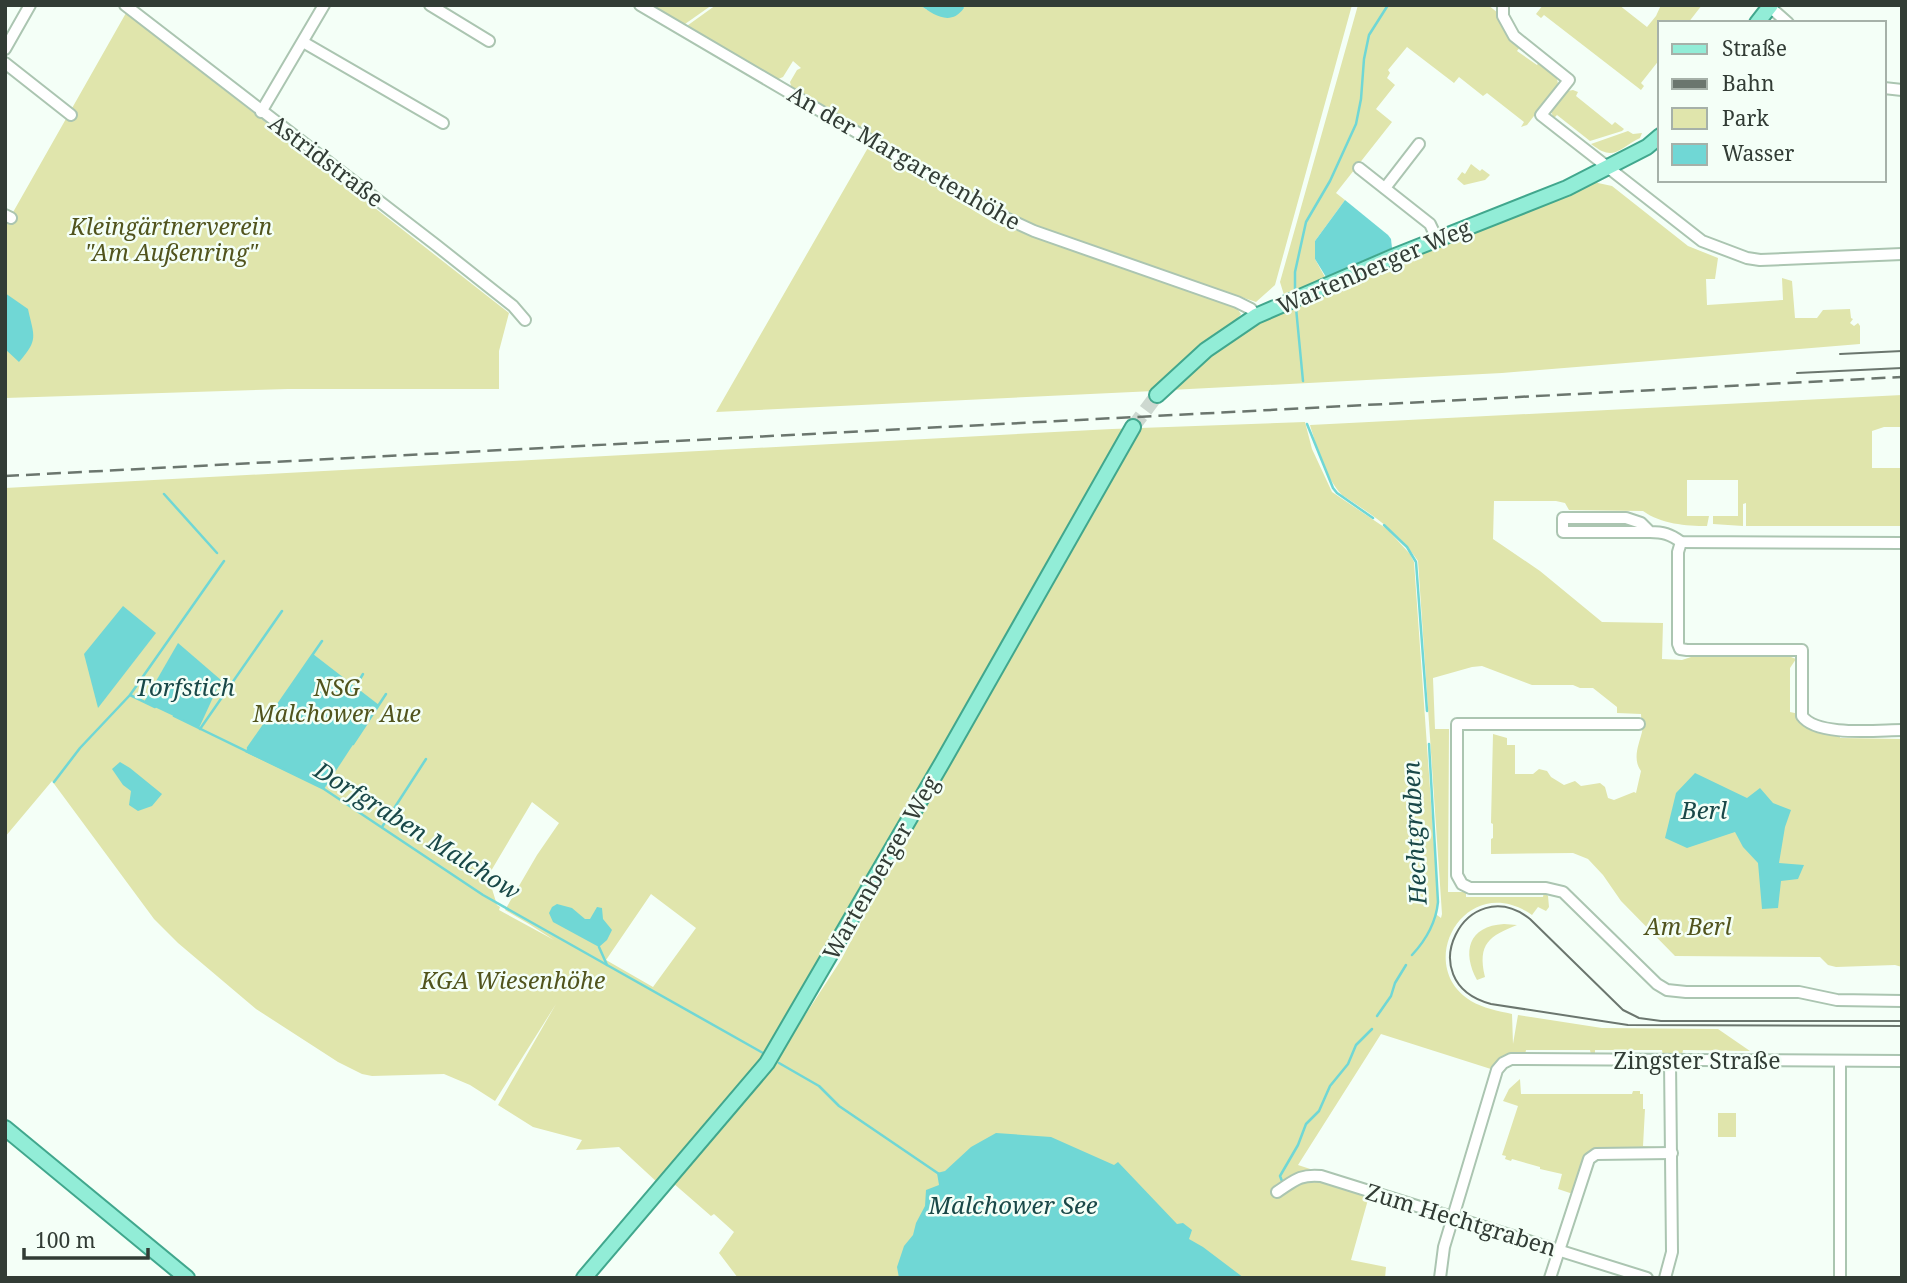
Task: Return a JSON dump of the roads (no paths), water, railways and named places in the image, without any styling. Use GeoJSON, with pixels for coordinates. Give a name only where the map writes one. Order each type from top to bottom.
{"type":"FeatureCollection","features":[{"type":"Feature","properties":{"kind":"main road"},"geometry":{"type":"LineString","coordinates":[[1759,21],[1771,6]]}},
{"type":"Feature","properties":{"kind":"main road","name":"Wartenberger Weg"},"geometry":{"type":"LineString","coordinates":[[1157,395],[1206,350],[1256,316],[1437,239],[1567,188],[1647,147],[1658,138]]}},
{"type":"Feature","properties":{"kind":"main road","name":"Wartenberger Weg"},"geometry":{"type":"LineString","coordinates":[[584,1278],[767,1063],[1133,427]]}},
{"type":"Feature","properties":{"kind":"main road"},"geometry":{"type":"LineString","coordinates":[[5,1128],[187,1278]]}},
{"type":"Feature","properties":{"kind":"street"},"geometry":{"type":"LineString","coordinates":[[5,49],[30,5]]}},
{"type":"Feature","properties":{"kind":"street","name":"Astridstraße"},"geometry":{"type":"LineString","coordinates":[[125,5],[436,245],[513,306],[525,320]]}},
{"type":"Feature","properties":{"kind":"street"},"geometry":{"type":"LineString","coordinates":[[261,111],[324,5]]}},
{"type":"Feature","properties":{"kind":"street"},"geometry":{"type":"LineString","coordinates":[[430,5],[489,41]]}},
{"type":"Feature","properties":{"kind":"street","name":"An der Margaretenhöhe"},"geometry":{"type":"LineString","coordinates":[[639,5],[1004,217],[1034,231],[1237,302],[1251,309],[1256,316]]}},
{"type":"Feature","properties":{"kind":"street"},"geometry":{"type":"LineString","coordinates":[[1503,5],[1506,25],[1514,36],[1569,80],[1541,115],[1702,241],[1747,258],[1767,260],[1902,254]]}},
{"type":"Feature","properties":{"kind":"street"},"geometry":{"type":"LineString","coordinates":[[1771,6],[1786,21]]}},
{"type":"Feature","properties":{"kind":"street"},"geometry":{"type":"LineString","coordinates":[[303,42],[443,123]]}},
{"type":"Feature","properties":{"kind":"street"},"geometry":{"type":"LineString","coordinates":[[5,63],[71,115]]}},
{"type":"Feature","properties":{"kind":"street"},"geometry":{"type":"LineString","coordinates":[[1385,188],[1419,144]]}},
{"type":"Feature","properties":{"kind":"street"},"geometry":{"type":"LineString","coordinates":[[1359,168],[1430,224],[1437,239]]}},
{"type":"Feature","properties":{"kind":"street"},"geometry":{"type":"LineString","coordinates":[[1650,532],[1641,523],[1626,518],[1563,518],[1563,532],[1650,532],[1662,532],[1681,542],[1902,543]]}},
{"type":"Feature","properties":{"kind":"street"},"geometry":{"type":"LineString","coordinates":[[1681,542],[1678,552],[1678,644],[1681,649],[1802,650],[1802,716],[1807,723],[1843,731],[1902,730]]}},
{"type":"Feature","properties":{"kind":"street"},"geometry":{"type":"LineString","coordinates":[[1639,724],[1457,724],[1459,880],[1470,888],[1546,888],[1563,892],[1657,984],[1667,990],[1799,992],[1837,1000],[1902,1001]]}},
{"type":"Feature","properties":{"kind":"street","name":"Zingster Straße"},"geometry":{"type":"LineString","coordinates":[[1453,1218],[1497,1070],[1511,1059],[1902,1061]]}},
{"type":"Feature","properties":{"kind":"street"},"geometry":{"type":"LineString","coordinates":[[1665,1278],[1672,1252],[1670,1061]]}},
{"type":"Feature","properties":{"kind":"street"},"geometry":{"type":"LineString","coordinates":[[1840,1062],[1840,1278]]}},
{"type":"Feature","properties":{"kind":"street"},"geometry":{"type":"LineString","coordinates":[[1550,1278],[1592,1155],[1672,1153]]}},
{"type":"Feature","properties":{"kind":"street","name":"Zum Hechtgraben"},"geometry":{"type":"LineString","coordinates":[[1277,1192],[1298,1177],[1321,1176],[1647,1278]]}},
{"type":"Feature","properties":{"kind":"street"},"geometry":{"type":"LineString","coordinates":[[1440,1278],[1444,1247],[1453,1218]]}},
{"type":"Feature","properties":{"kind":"water"},"geometry":{"type":"Polygon","coordinates":[[[920,5],[963,5],[964,8],[954,17],[948,18],[937,16],[920,5]]]}},
{"type":"Feature","properties":{"kind":"water"},"geometry":{"type":"Polygon","coordinates":[[[1345,200],[1388,235],[1392,248],[1326,277],[1315,259],[1315,241],[1345,200]]]}},
{"type":"Feature","properties":{"kind":"water"},"geometry":{"type":"Polygon","coordinates":[[[5,293],[28,309],[32,326],[32,343],[19,362],[5,349],[5,293]]]}},
{"type":"Feature","properties":{"kind":"water","name":"Torfstich"},"geometry":{"type":"Polygon","coordinates":[[[123,606],[156,633],[98,708],[84,654],[123,606]]]}},
{"type":"Feature","properties":{"kind":"water","name":"Torfstich"},"geometry":{"type":"Polygon","coordinates":[[[178,643],[221,680],[199,728],[144,702],[178,643]]]}},
{"type":"Feature","properties":{"kind":"water"},"geometry":{"type":"Polygon","coordinates":[[[313,654],[379,705],[324,789],[245,752],[313,654]]]}},
{"type":"Feature","properties":{"kind":"water","name":"Torfstich"},"geometry":{"type":"Polygon","coordinates":[[[120,762],[162,794],[152,806],[138,811],[129,805],[131,791],[123,785],[112,769],[120,762]]]}},
{"type":"Feature","properties":{"kind":"water","name":"Berl"},"geometry":{"type":"Polygon","coordinates":[[[1695,773],[1747,798],[1760,788],[1773,803],[1791,810],[1779,863],[1804,865],[1798,879],[1781,881],[1778,908],[1762,909],[1758,863],[1743,847],[1735,832],[1687,848],[1665,838],[1676,793],[1695,773]]]}},
{"type":"Feature","properties":{"kind":"water"},"geometry":{"type":"Polygon","coordinates":[[[557,904],[572,908],[585,919],[590,919],[597,907],[602,908],[603,919],[612,930],[607,940],[599,947],[553,922],[549,913],[557,904]]]}},
{"type":"Feature","properties":{"kind":"water","name":"Malchower See"},"geometry":{"type":"Polygon","coordinates":[[[996,1133],[1051,1137],[1114,1165],[1118,1162],[1177,1224],[1183,1223],[1192,1230],[1189,1239],[1244,1278],[899,1278],[897,1267],[904,1246],[913,1235],[925,1206],[926,1190],[939,1185],[937,1173],[945,1171],[971,1147],[996,1133]]]}},
{"type":"Feature","properties":{"kind":"waterway","name":"Hechtgraben"},"geometry":{"type":"LineString","coordinates":[[1295,292],[1295,272],[1306,222],[1330,181],[1356,124],[1369,35],[1388,5]]}},
{"type":"Feature","properties":{"kind":"waterway","name":"Hechtgraben"},"geometry":{"type":"LineString","coordinates":[[1296,308],[1303,381]]}},
{"type":"Feature","properties":{"kind":"waterway","name":"Hechtgraben"},"geometry":{"type":"LineString","coordinates":[[1307,424],[1333,488],[1373,518]]}},
{"type":"Feature","properties":{"kind":"waterway","name":"Dorfgraben Malchow"},"geometry":{"type":"LineString","coordinates":[[164,494],[217,553]]}},
{"type":"Feature","properties":{"kind":"waterway","name":"Hechtgraben"},"geometry":{"type":"LineString","coordinates":[[1384,525],[1407,547],[1416,562],[1427,711]]}},
{"type":"Feature","properties":{"kind":"waterway"},"geometry":{"type":"LineString","coordinates":[[54,782],[80,748],[130,695],[224,561]]}},
{"type":"Feature","properties":{"kind":"waterway"},"geometry":{"type":"LineString","coordinates":[[200,729],[282,611]]}},
{"type":"Feature","properties":{"kind":"waterway"},"geometry":{"type":"LineString","coordinates":[[248,748],[322,641]]}},
{"type":"Feature","properties":{"kind":"waterway"},"geometry":{"type":"LineString","coordinates":[[354,689],[363,674]]}},
{"type":"Feature","properties":{"kind":"waterway"},"geometry":{"type":"LineString","coordinates":[[353,744],[386,694]]}},
{"type":"Feature","properties":{"kind":"waterway","name":"Dorfgraben Malchow"},"geometry":{"type":"LineString","coordinates":[[130,695],[155,707]]}},
{"type":"Feature","properties":{"kind":"waterway","name":"Dorfgraben Malchow"},"geometry":{"type":"LineString","coordinates":[[174,716],[324,789],[483,895],[607,965]]}},
{"type":"Feature","properties":{"kind":"waterway","name":"Hechtgraben"},"geometry":{"type":"LineString","coordinates":[[1412,955],[1429,930],[1438,902],[1429,744]]}},
{"type":"Feature","properties":{"kind":"waterway"},"geometry":{"type":"LineString","coordinates":[[382,827],[426,759]]}},
{"type":"Feature","properties":{"kind":"waterway","name":"Dorfgraben Malchow"},"geometry":{"type":"LineString","coordinates":[[599,947],[607,965],[763,1053]]}},
{"type":"Feature","properties":{"kind":"waterway","name":"Hechtgraben"},"geometry":{"type":"LineString","coordinates":[[1377,1016],[1391,996],[1406,965]]}},
{"type":"Feature","properties":{"kind":"waterway","name":"Hechtgraben"},"geometry":{"type":"LineString","coordinates":[[1282,1181],[1280,1176],[1298,1145],[1306,1124],[1319,1111],[1330,1086],[1348,1064],[1356,1045],[1372,1029]]}},
{"type":"Feature","properties":{"kind":"waterway","name":"Dorfgraben Malchow"},"geometry":{"type":"LineString","coordinates":[[779,1063],[819,1086],[839,1106],[939,1174]]}},
{"type":"Feature","properties":{"kind":"tunnel"},"geometry":{"type":"LineString","coordinates":[[1133,427],[1157,395]]}},
{"type":"Feature","properties":{"kind":"tram line"},"geometry":{"type":"LineString","coordinates":[[1840,354],[1902,351]]}},
{"type":"Feature","properties":{"kind":"tram line"},"geometry":{"type":"LineString","coordinates":[[1797,373],[1902,368]]}},
{"type":"Feature","properties":{"kind":"tram line"},"geometry":{"type":"LineString","coordinates":[[1902,1021],[1661,1021],[1639,1018],[1623,1010],[1530,919],[1507,907],[1486,908],[1468,918],[1456,934],[1450,954],[1453,974],[1466,992],[1491,1004],[1628,1025],[1902,1026]]}},
{"type":"Feature","properties":{"kind":"railway"},"geometry":{"type":"LineString","coordinates":[[5,476],[1902,377]]}},
{"type":"Feature","properties":{"kind":"park label","name":"Kleingärtnerverein \"Am Außenring\""},"geometry":{"type":"Point","coordinates":[171,240]}},
{"type":"Feature","properties":{"kind":"park label","name":"NSG Malchower Aue"},"geometry":{"type":"Point","coordinates":[337,701]}},
{"type":"Feature","properties":{"kind":"park label","name":"Am Berl"},"geometry":{"type":"Point","coordinates":[1688,927]}},
{"type":"Feature","properties":{"kind":"park label","name":"KGA Wiesenhöhe"},"geometry":{"type":"Point","coordinates":[513,981]}}]}
